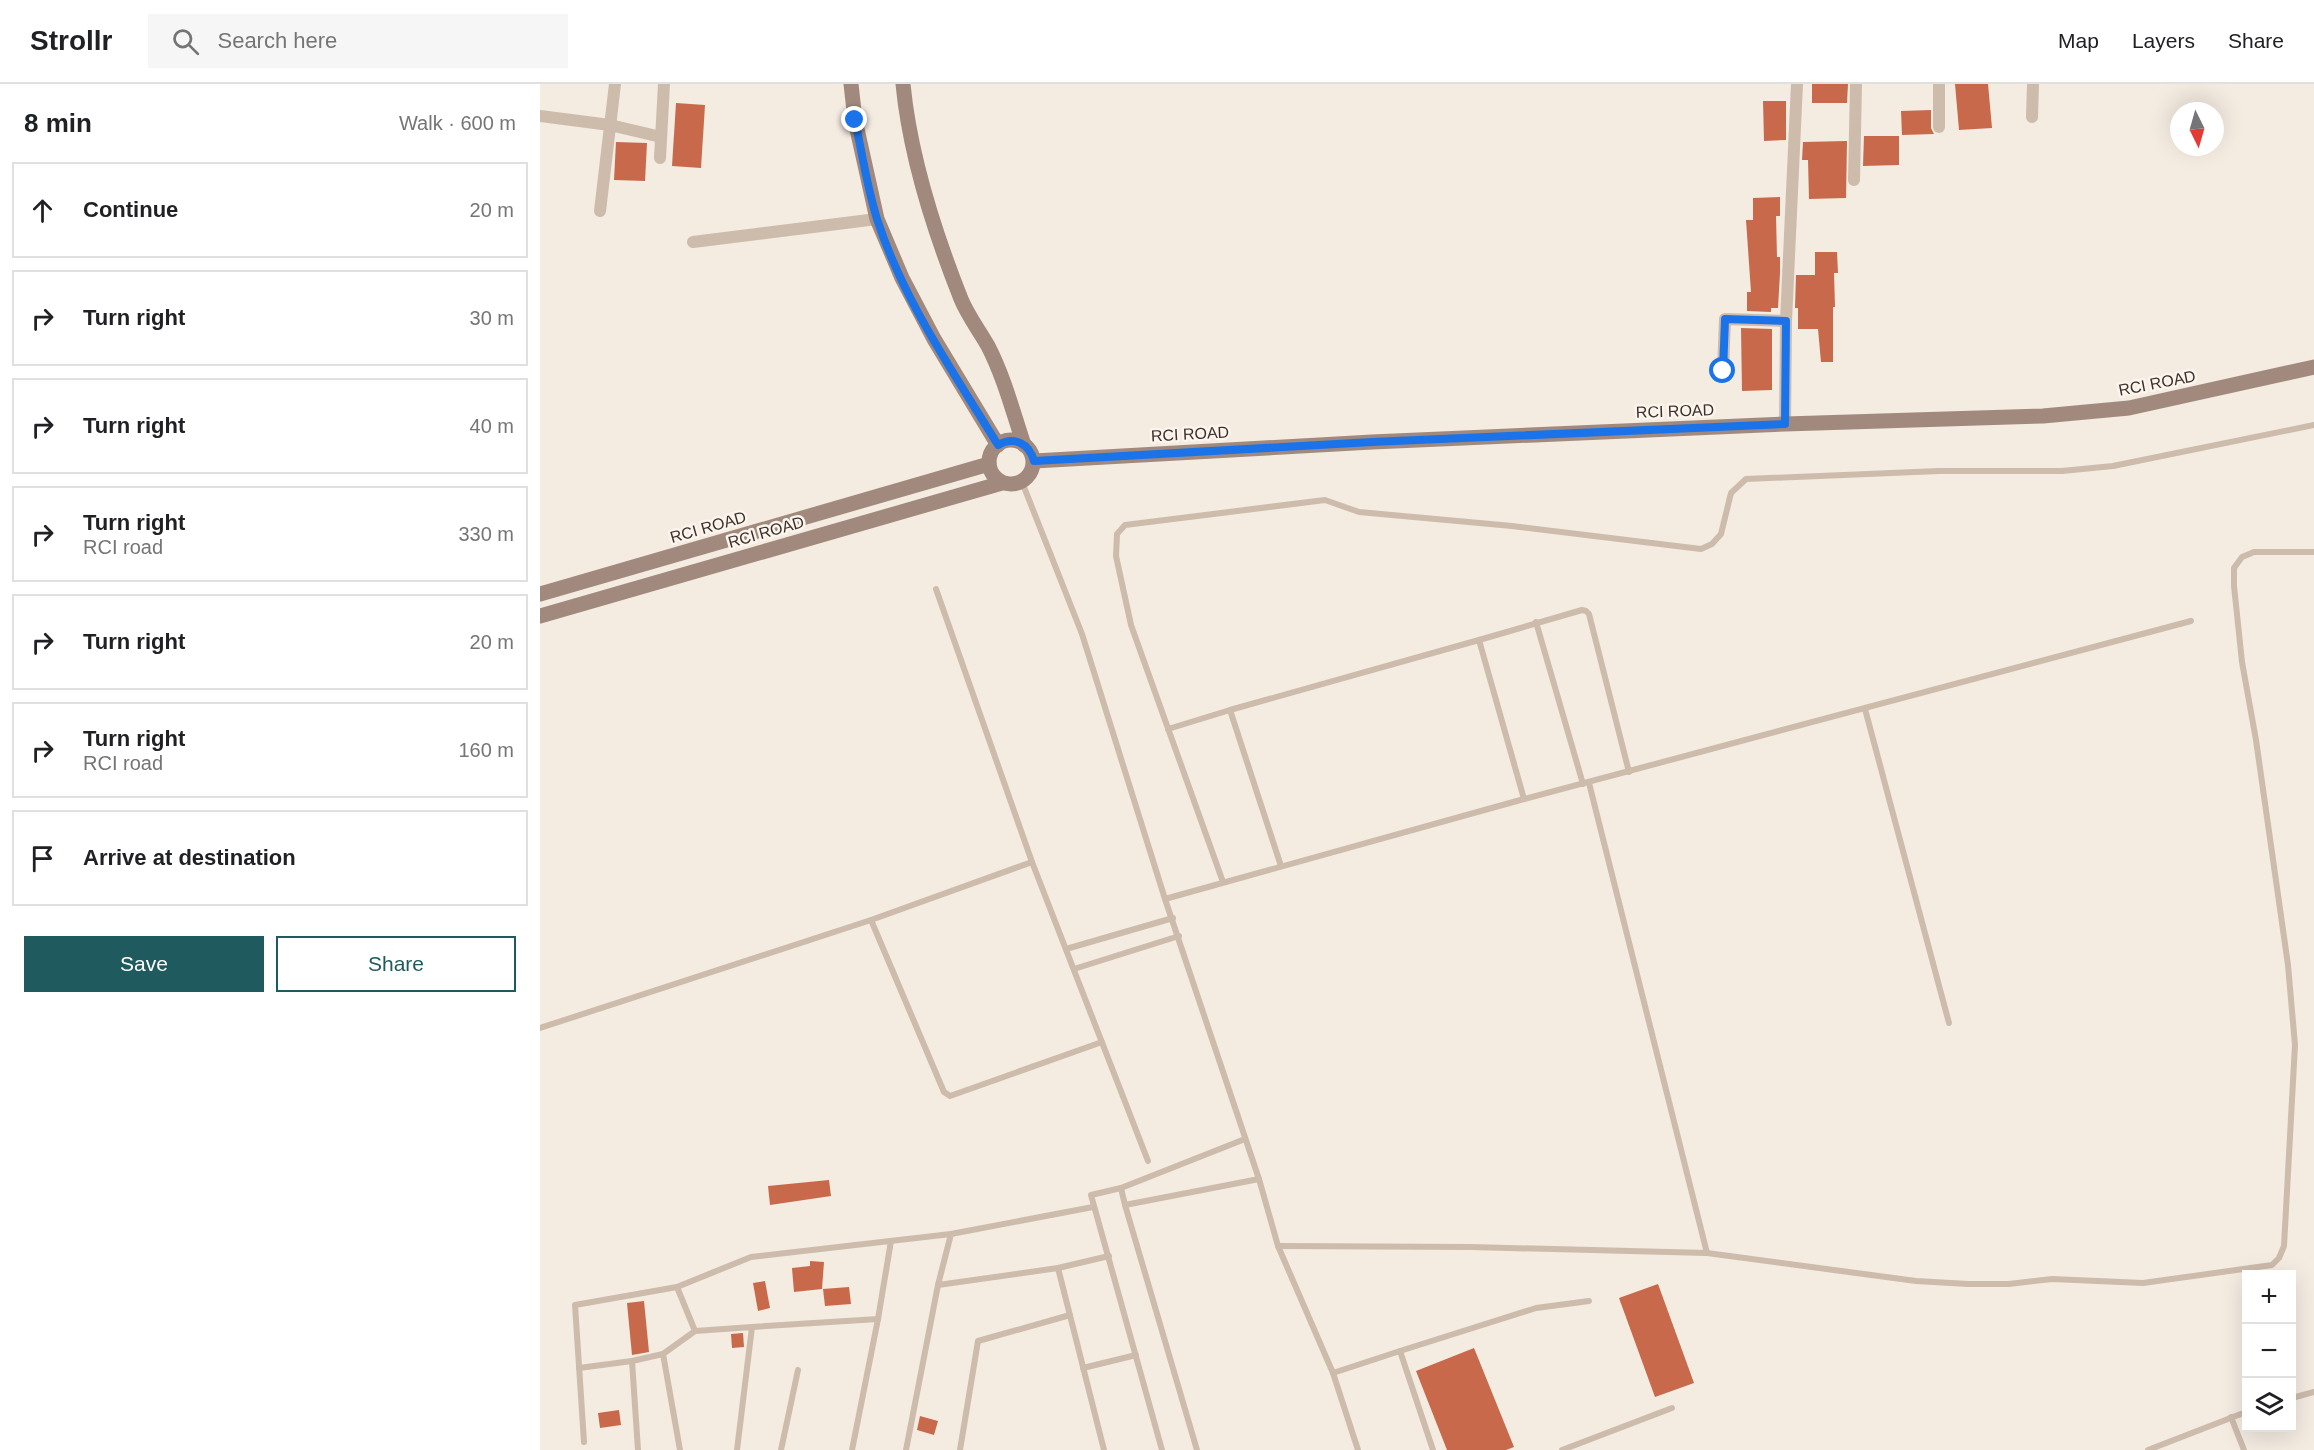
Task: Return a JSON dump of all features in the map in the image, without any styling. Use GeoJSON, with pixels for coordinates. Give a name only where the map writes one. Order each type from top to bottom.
{"type":"FeatureCollection","features":[{"type":"Feature","properties":{"kind":"main road"},"geometry":{"type":"LineString","coordinates":[[851,84],[855,120],[877,219],[902,278],[934,339],[998,445]]}},
{"type":"Feature","properties":{"kind":"main road"},"geometry":{"type":"LineString","coordinates":[[903,84],[919,168],[936,231],[962,302],[1001,376],[1024,445]]}},
{"type":"Feature","properties":{"kind":"main road","name":"RCI ROAD"},"geometry":{"type":"LineString","coordinates":[[1034,461],[1372,442],[1785,424],[2043,416],[2128,408],[2314,367]]}},
{"type":"Feature","properties":{"kind":"main road"},"geometry":{"type":"LineString","coordinates":[[1012,440],[1030,450],[1034,461],[1032,471],[1022,482],[1002,483],[991,472],[989,464],[993,450],[998,445],[1012,440]]}},
{"type":"Feature","properties":{"kind":"main road","name":"RCI ROAD"},"geometry":{"type":"LineString","coordinates":[[540,594],[989,464]]}},
{"type":"Feature","properties":{"kind":"main road","name":"RCI ROAD"},"geometry":{"type":"LineString","coordinates":[[540,616],[1002,483]]}},
{"type":"Feature","properties":{"kind":"street"},"geometry":{"type":"LineString","coordinates":[[600,211],[615,84]]}},
{"type":"Feature","properties":{"kind":"street"},"geometry":{"type":"LineString","coordinates":[[660,158],[664,84]]}},
{"type":"Feature","properties":{"kind":"street"},"geometry":{"type":"LineString","coordinates":[[1785,424],[1786,321],[1797,84]]}},
{"type":"Feature","properties":{"kind":"street"},"geometry":{"type":"LineString","coordinates":[[1854,180],[1856,84]]}},
{"type":"Feature","properties":{"kind":"street"},"geometry":{"type":"LineString","coordinates":[[1939,84],[1939,127]]}},
{"type":"Feature","properties":{"kind":"street"},"geometry":{"type":"LineString","coordinates":[[2032,117],[2033,84]]}},
{"type":"Feature","properties":{"kind":"street"},"geometry":{"type":"LineString","coordinates":[[540,116],[610,125],[661,137]]}},
{"type":"Feature","properties":{"kind":"street"},"geometry":{"type":"LineString","coordinates":[[693,242],[877,219]]}},
{"type":"Feature","properties":{"kind":"street"},"geometry":{"type":"LineString","coordinates":[[1723,371],[1725,319],[1786,321]]}},
{"type":"Feature","properties":{"kind":"lane"},"geometry":{"type":"LineString","coordinates":[[1223,882],[1131,625],[1116,556],[1117,534],[1125,525],[1325,500],[1359,512],[1512,526],[1701,549],[1712,544],[1721,534],[1731,493],[1746,479],[1939,471],[2062,471],[2113,466],[2314,424]]}},
{"type":"Feature","properties":{"kind":"lane"},"geometry":{"type":"LineString","coordinates":[[1022,482],[1082,634],[1278,1246],[1333,1374],[1358,1450]]}},
{"type":"Feature","properties":{"kind":"lane"},"geometry":{"type":"LineString","coordinates":[[1278,1246],[1470,1247],[1707,1253],[1916,1281],[1968,1284],[2009,1284],[2052,1279],[2143,1283],[2272,1265],[2280,1258],[2284,1246],[2295,1045],[2288,965],[2256,740],[2242,662],[2234,568],[2242,557],[2254,552],[2314,552]]}},
{"type":"Feature","properties":{"kind":"lane"},"geometry":{"type":"LineString","coordinates":[[936,589],[1032,862],[1148,1161]]}},
{"type":"Feature","properties":{"kind":"lane"},"geometry":{"type":"LineString","coordinates":[[1168,729],[1582,610],[1589,614],[1629,772]]}},
{"type":"Feature","properties":{"kind":"lane"},"geometry":{"type":"LineString","coordinates":[[1165,899],[1586,783],[2191,621]]}},
{"type":"Feature","properties":{"kind":"lane"},"geometry":{"type":"LineString","coordinates":[[1536,622],[1586,783],[1707,1253]]}},
{"type":"Feature","properties":{"kind":"lane"},"geometry":{"type":"LineString","coordinates":[[1479,640],[1524,800]]}},
{"type":"Feature","properties":{"kind":"lane"},"geometry":{"type":"LineString","coordinates":[[1865,709],[1949,1023]]}},
{"type":"Feature","properties":{"kind":"lane"},"geometry":{"type":"LineString","coordinates":[[1230,710],[1281,866]]}},
{"type":"Feature","properties":{"kind":"lane"},"geometry":{"type":"LineString","coordinates":[[540,1028],[871,920],[1032,862]]}},
{"type":"Feature","properties":{"kind":"lane"},"geometry":{"type":"LineString","coordinates":[[1066,949],[1173,918]]}},
{"type":"Feature","properties":{"kind":"lane"},"geometry":{"type":"LineString","coordinates":[[871,920],[944,1092],[950,1096],[1102,1042]]}},
{"type":"Feature","properties":{"kind":"lane"},"geometry":{"type":"LineString","coordinates":[[1074,969],[1179,936]]}},
{"type":"Feature","properties":{"kind":"lane"},"geometry":{"type":"LineString","coordinates":[[1161,1450],[1091,1195],[1121,1188],[1245,1139]]}},
{"type":"Feature","properties":{"kind":"lane"},"geometry":{"type":"LineString","coordinates":[[1125,1205],[1258,1179]]}},
{"type":"Feature","properties":{"kind":"lane"},"geometry":{"type":"LineString","coordinates":[[1121,1188],[1197,1450]]}},
{"type":"Feature","properties":{"kind":"lane"},"geometry":{"type":"LineString","coordinates":[[584,1442],[575,1305],[677,1287],[751,1257],[951,1234],[1094,1207]]}},
{"type":"Feature","properties":{"kind":"lane"},"geometry":{"type":"LineString","coordinates":[[906,1450],[938,1285],[951,1234]]}},
{"type":"Feature","properties":{"kind":"lane"},"geometry":{"type":"LineString","coordinates":[[852,1450],[891,1241]]}},
{"type":"Feature","properties":{"kind":"lane"},"geometry":{"type":"LineString","coordinates":[[938,1285],[1058,1268],[1109,1256]]}},
{"type":"Feature","properties":{"kind":"lane"},"geometry":{"type":"LineString","coordinates":[[1058,1268],[1104,1450]]}},
{"type":"Feature","properties":{"kind":"lane"},"geometry":{"type":"LineString","coordinates":[[677,1287],[695,1331]]}},
{"type":"Feature","properties":{"kind":"lane"},"geometry":{"type":"LineString","coordinates":[[1333,1374],[1536,1308],[1589,1300]]}},
{"type":"Feature","properties":{"kind":"lane"},"geometry":{"type":"LineString","coordinates":[[960,1450],[978,1341],[1070,1315]]}},
{"type":"Feature","properties":{"kind":"lane"},"geometry":{"type":"LineString","coordinates":[[579,1368],[632,1361],[663,1354],[695,1331],[878,1319]]}},
{"type":"Feature","properties":{"kind":"lane"},"geometry":{"type":"LineString","coordinates":[[737,1450],[752,1327]]}},
{"type":"Feature","properties":{"kind":"lane"},"geometry":{"type":"LineString","coordinates":[[1400,1351],[1433,1450]]}},
{"type":"Feature","properties":{"kind":"lane"},"geometry":{"type":"LineString","coordinates":[[663,1354],[680,1450]]}},
{"type":"Feature","properties":{"kind":"lane"},"geometry":{"type":"LineString","coordinates":[[1083,1368],[1136,1355]]}},
{"type":"Feature","properties":{"kind":"lane"},"geometry":{"type":"LineString","coordinates":[[632,1361],[638,1450]]}},
{"type":"Feature","properties":{"kind":"lane"},"geometry":{"type":"LineString","coordinates":[[781,1450],[798,1370]]}},
{"type":"Feature","properties":{"kind":"lane"},"geometry":{"type":"LineString","coordinates":[[2296,1397],[2314,1392]]}},
{"type":"Feature","properties":{"kind":"lane"},"geometry":{"type":"LineString","coordinates":[[1562,1450],[1672,1407]]}},
{"type":"Feature","properties":{"kind":"lane"},"geometry":{"type":"LineString","coordinates":[[2148,1450],[2242,1414]]}},
{"type":"Feature","properties":{"kind":"lane"},"geometry":{"type":"LineString","coordinates":[[2231,1417],[2244,1450]]}},
{"type":"Feature","properties":{"kind":"building"},"geometry":{"type":"Polygon","coordinates":[[[1812,84],[1848,84],[1847,103],[1812,103],[1812,84]]]}},
{"type":"Feature","properties":{"kind":"building"},"geometry":{"type":"Polygon","coordinates":[[[1955,84],[1988,84],[1992,128],[1959,130],[1955,84]]]}},
{"type":"Feature","properties":{"kind":"building"},"geometry":{"type":"Polygon","coordinates":[[[1763,101],[1786,101],[1786,140],[1764,141],[1763,101]]]}},
{"type":"Feature","properties":{"kind":"building"},"geometry":{"type":"Polygon","coordinates":[[[676,103],[705,105],[701,168],[672,166],[676,103]]]}},
{"type":"Feature","properties":{"kind":"building"},"geometry":{"type":"Polygon","coordinates":[[[1931,110],[1931,128],[1934,134],[1902,135],[1901,111],[1931,110]]]}},
{"type":"Feature","properties":{"kind":"building"},"geometry":{"type":"Polygon","coordinates":[[[1864,136],[1899,136],[1899,165],[1863,166],[1864,136]]]}},
{"type":"Feature","properties":{"kind":"building"},"geometry":{"type":"Polygon","coordinates":[[[1847,141],[1846,198],[1809,199],[1808,160],[1802,160],[1803,142],[1847,141]]]}},
{"type":"Feature","properties":{"kind":"building"},"geometry":{"type":"Polygon","coordinates":[[[616,142],[647,143],[645,181],[614,180],[616,142]]]}},
{"type":"Feature","properties":{"kind":"building"},"geometry":{"type":"Polygon","coordinates":[[[1780,197],[1780,216],[1776,216],[1777,257],[1780,257],[1778,308],[1771,308],[1771,312],[1747,311],[1747,292],[1751,292],[1746,220],[1753,220],[1753,198],[1780,197]]]}},
{"type":"Feature","properties":{"kind":"building"},"geometry":{"type":"Polygon","coordinates":[[[1815,252],[1837,252],[1838,273],[1834,273],[1833,362],[1821,362],[1818,329],[1798,329],[1798,308],[1795,308],[1796,275],[1815,275],[1815,252]]]}},
{"type":"Feature","properties":{"kind":"building"},"geometry":{"type":"Polygon","coordinates":[[[1741,328],[1772,329],[1772,390],[1742,391],[1741,328]]]}},
{"type":"Feature","properties":{"kind":"building"},"geometry":{"type":"Polygon","coordinates":[[[829,1180],[831,1196],[770,1205],[768,1186],[829,1180]]]}},
{"type":"Feature","properties":{"kind":"building"},"geometry":{"type":"Polygon","coordinates":[[[810,1261],[824,1262],[822,1289],[794,1292],[792,1268],[810,1266],[810,1261]]]}},
{"type":"Feature","properties":{"kind":"building"},"geometry":{"type":"Polygon","coordinates":[[[765,1281],[770,1308],[758,1311],[753,1283],[765,1281]]]}},
{"type":"Feature","properties":{"kind":"building"},"geometry":{"type":"Polygon","coordinates":[[[1658,1284],[1694,1383],[1655,1397],[1619,1298],[1658,1284]]]}},
{"type":"Feature","properties":{"kind":"building"},"geometry":{"type":"Polygon","coordinates":[[[849,1287],[851,1304],[825,1306],[823,1289],[849,1287]]]}},
{"type":"Feature","properties":{"kind":"building"},"geometry":{"type":"Polygon","coordinates":[[[644,1301],[649,1352],[632,1355],[627,1303],[644,1301]]]}},
{"type":"Feature","properties":{"kind":"building"},"geometry":{"type":"Polygon","coordinates":[[[743,1333],[744,1347],[732,1348],[731,1334],[743,1333]]]}},
{"type":"Feature","properties":{"kind":"building"},"geometry":{"type":"Polygon","coordinates":[[[1474,1348],[1514,1447],[1506,1450],[1447,1450],[1416,1371],[1474,1348]]]}},
{"type":"Feature","properties":{"kind":"building"},"geometry":{"type":"Polygon","coordinates":[[[619,1410],[621,1425],[600,1428],[598,1413],[619,1410]]]}},
{"type":"Feature","properties":{"kind":"building"},"geometry":{"type":"Polygon","coordinates":[[[920,1416],[938,1421],[934,1435],[917,1430],[920,1416]]]}},
{"type":"Feature","properties":{"kind":"route"},"geometry":{"type":"LineString","coordinates":[[855,120],[877,219],[902,278],[934,339],[998,445],[1012,440],[1019,442],[1030,450],[1034,461],[1372,442],[1785,424],[1786,321],[1725,319],[1723,371]]}}]}
